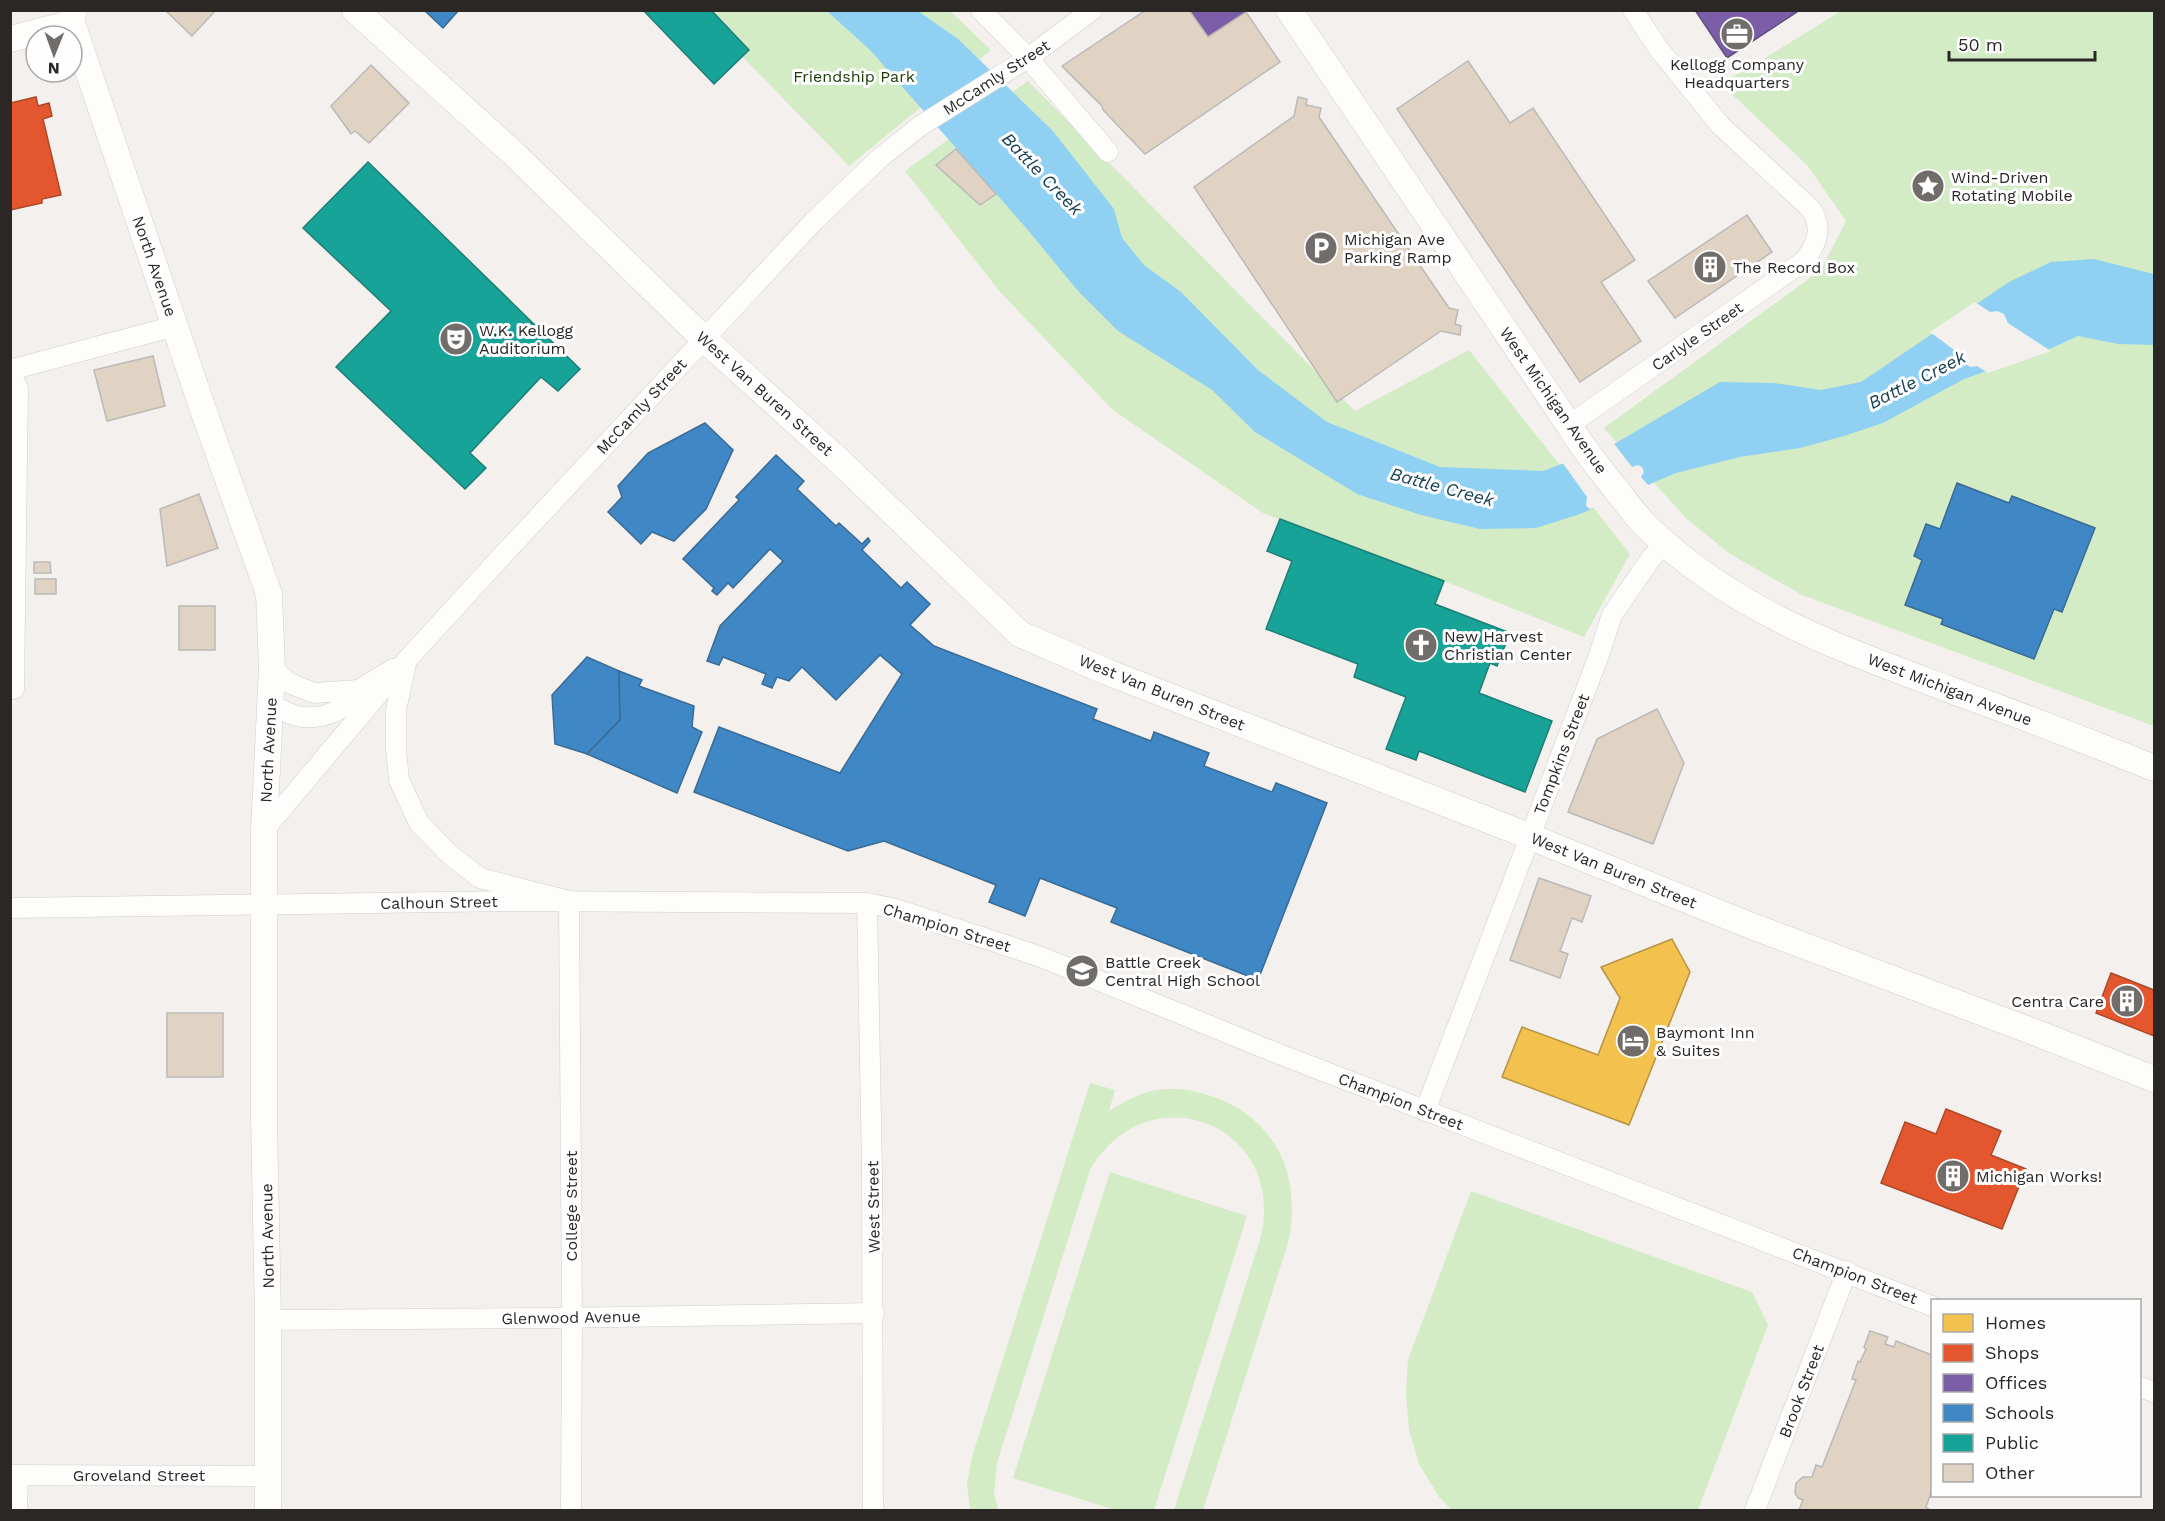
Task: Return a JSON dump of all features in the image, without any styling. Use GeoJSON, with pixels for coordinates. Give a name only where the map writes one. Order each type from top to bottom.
{"type":"FeatureCollection","features":[{"type":"Feature","properties":{"kind":"street","name":"West Van Buren Street"},"geometry":{"type":"LineString","coordinates":[[355,10],[513,153],[704,339],[836,458],[1020,634],[1107,672],[1749,925],[2154,1079]]}},
{"type":"Feature","properties":{"kind":"street"},"geometry":{"type":"LineString","coordinates":[[981,10],[1028,58],[1108,152]]}},
{"type":"Feature","properties":{"kind":"street","name":"McCamly Street"},"geometry":{"type":"LineString","coordinates":[[264,830],[406,662],[814,221],[881,157],[920,126],[1028,58],[1092,10]]}},
{"type":"Feature","properties":{"kind":"street","name":"West Michigan Avenue"},"geometry":{"type":"LineString","coordinates":[[1289,10],[1575,435],[1645,525],[1710,579],[1741,600],[1782,622],[1906,673],[2154,768]]}},
{"type":"Feature","properties":{"kind":"street","name":"Carlyle Street"},"geometry":{"type":"LineString","coordinates":[[1575,435],[1804,261],[1817,240],[1818,225],[1810,208],[1720,125],[1658,48],[1633,10]]}},
{"type":"Feature","properties":{"kind":"street"},"geometry":{"type":"LineString","coordinates":[[10,39],[72,17]]}},
{"type":"Feature","properties":{"kind":"street","name":"North Avenue"},"geometry":{"type":"LineString","coordinates":[[72,17],[206,418],[269,594],[272,668],[264,830],[268,1510]]}},
{"type":"Feature","properties":{"kind":"street"},"geometry":{"type":"LineString","coordinates":[[10,689],[14,689],[18,389],[10,371],[176,326]]}},
{"type":"Feature","properties":{"kind":"street","name":"Tompkins Street"},"geometry":{"type":"LineString","coordinates":[[1425,1111],[1599,655],[1612,615],[1652,557],[1666,543]]}},
{"type":"Feature","properties":{"kind":"street"},"geometry":{"type":"LineString","coordinates":[[272,668],[289,683],[314,693],[358,690],[406,662]]}},
{"type":"Feature","properties":{"kind":"street"},"geometry":{"type":"LineString","coordinates":[[406,662],[396,710],[396,748],[399,780],[419,823],[449,855],[480,878],[569,901]]}},
{"type":"Feature","properties":{"kind":"street"},"geometry":{"type":"LineString","coordinates":[[270,705],[296,716],[331,714],[352,700],[358,690]]}},
{"type":"Feature","properties":{"kind":"street","name":"Calhoun Street"},"geometry":{"type":"LineString","coordinates":[[10,908],[264,903],[569,901],[867,903]]}},
{"type":"Feature","properties":{"kind":"street","name":"College Street"},"geometry":{"type":"LineString","coordinates":[[569,901],[571,1510]]}},
{"type":"Feature","properties":{"kind":"street","name":"Champion Street"},"geometry":{"type":"LineString","coordinates":[[867,903],[896,909],[1041,957],[1274,1052],[1931,1306]]}},
{"type":"Feature","properties":{"kind":"street","name":"West Street"},"geometry":{"type":"LineString","coordinates":[[867,903],[873,1312],[873,1510]]}},
{"type":"Feature","properties":{"kind":"street","name":"Brook Street"},"geometry":{"type":"LineString","coordinates":[[1755,1510],[1847,1272]]}},
{"type":"Feature","properties":{"kind":"street","name":"Glenwood Avenue"},"geometry":{"type":"LineString","coordinates":[[268,1320],[572,1318],[873,1312]]}},
{"type":"Feature","properties":{"kind":"street"},"geometry":{"type":"LineString","coordinates":[[14,1475],[17,1510]]}},
{"type":"Feature","properties":{"kind":"street","name":"Groveland Street"},"geometry":{"type":"LineString","coordinates":[[14,1475],[268,1476]]}},
{"type":"Feature","properties":{"kind":"green space","name":"Friendship Park"},"geometry":{"type":"Polygon","coordinates":[[[698,11],[950,11],[991,50],[849,166],[698,11]]]}},
{"type":"Feature","properties":{"kind":"green space"},"geometry":{"type":"Polygon","coordinates":[[[1841,11],[2154,11],[2154,726],[1802,595],[1730,554],[1687,519],[1604,428],[1821,270],[1846,221],[1807,165],[1719,82],[1744,71],[1841,11]]]}},
{"type":"Feature","properties":{"kind":"green space"},"geometry":{"type":"Polygon","coordinates":[[[1028,81],[1355,411],[1469,350],[1630,554],[1584,637],[1263,513],[1113,410],[1001,293],[905,171],[1028,81]]]}},
{"type":"Feature","properties":{"kind":"green space"},"geometry":{"type":"Polygon","coordinates":[[[1090,1083],[1115,1090],[1109,1111],[1132,1098],[1151,1091],[1177,1089],[1208,1095],[1251,1117],[1267,1133],[1279,1151],[1287,1172],[1292,1218],[1288,1243],[1203,1510],[1174,1510],[1260,1240],[1264,1200],[1254,1166],[1235,1141],[1208,1124],[1177,1117],[1145,1122],[1115,1139],[1090,1170],[997,1463],[994,1494],[998,1510],[970,1510],[967,1484],[972,1457],[1090,1083]]]}},
{"type":"Feature","properties":{"kind":"green space"},"geometry":{"type":"Polygon","coordinates":[[[1110,1172],[1247,1216],[1154,1510],[1115,1510],[1013,1478],[1110,1172]]]}},
{"type":"Feature","properties":{"kind":"green space"},"geometry":{"type":"Polygon","coordinates":[[[1471,1191],[1752,1292],[1768,1325],[1698,1510],[1452,1510],[1439,1497],[1419,1464],[1409,1430],[1406,1394],[1408,1360],[1471,1191]]]}},
{"type":"Feature","properties":{"kind":"water","name":"Battle Creek"},"geometry":{"type":"Polygon","coordinates":[[[827,11],[918,11],[958,39],[1053,131],[1114,209],[1122,238],[1144,265],[1181,292],[1258,370],[1327,422],[1440,467],[1543,471],[1614,444],[1720,382],[1774,383],[1821,390],[1861,382],[2009,282],[2051,262],[2094,259],[2154,274],[2154,345],[2118,344],[2078,336],[2052,348],[1964,379],[1883,423],[1800,448],[1740,457],[1676,473],[1580,514],[1536,528],[1480,529],[1421,515],[1357,494],[1255,432],[1212,390],[1118,331],[1078,291],[1027,229],[871,51],[827,11]]]}},
{"type":"Feature","properties":{"kind":"pier"},"geometry":{"type":"Polygon","coordinates":[[[1975,302],[1990,312],[1997,311],[2004,314],[2008,323],[2051,351],[1988,373],[1977,366],[1971,367],[1965,364],[1961,355],[1930,332],[1975,302]]]}},
{"type":"Feature","properties":{"kind":"pier"},"geometry":{"type":"Polygon","coordinates":[[[1612,441],[1632,467],[1638,465],[1642,467],[1644,472],[1641,477],[1650,487],[1598,509],[1597,507],[1590,509],[1586,506],[1587,497],[1562,462],[1612,441]]]}},
{"type":"Feature","properties":{"kind":"building: Homes","name":"Baymont Inn & Suites"},"geometry":{"type":"Polygon","coordinates":[[[1672,939],[1690,972],[1629,1125],[1502,1077],[1522,1027],[1598,1055],[1620,998],[1601,967],[1672,939]]]}},
{"type":"Feature","properties":{"kind":"building: Shops"},"geometry":{"type":"Polygon","coordinates":[[[36,97],[38,106],[49,103],[52,116],[43,119],[61,195],[42,199],[42,203],[10,210],[10,103],[36,97]]]}},
{"type":"Feature","properties":{"kind":"building: Shops","name":"Centra Care"},"geometry":{"type":"Polygon","coordinates":[[[2111,973],[2154,990],[2154,1036],[2096,1013],[2111,973]]]}},
{"type":"Feature","properties":{"kind":"building: Shops","name":"Michigan Works!"},"geometry":{"type":"Polygon","coordinates":[[[1946,1109],[2001,1131],[1991,1155],[2026,1169],[2002,1229],[1881,1183],[1905,1122],[1936,1134],[1946,1109]]]}},
{"type":"Feature","properties":{"kind":"building: Offices"},"geometry":{"type":"Polygon","coordinates":[[[1189,10],[1245,10],[1246,12],[1208,37],[1189,10]]]}},
{"type":"Feature","properties":{"kind":"building: Offices","name":"Kellogg Company Headquarters"},"geometry":{"type":"Polygon","coordinates":[[[1695,10],[1800,10],[1727,58],[1695,10]]]}},
{"type":"Feature","properties":{"kind":"building: Schools"},"geometry":{"type":"Polygon","coordinates":[[[424,10],[459,10],[443,28],[424,10]]]}},
{"type":"Feature","properties":{"kind":"building: Schools"},"geometry":{"type":"Polygon","coordinates":[[[705,423],[733,450],[706,509],[674,541],[652,532],[641,544],[608,512],[622,497],[618,486],[648,453],[705,423]]]}},
{"type":"Feature","properties":{"kind":"building: Schools"},"geometry":{"type":"Polygon","coordinates":[[[776,455],[804,481],[797,489],[836,526],[839,523],[862,544],[868,538],[870,541],[862,550],[901,588],[907,582],[930,604],[910,625],[934,646],[1097,709],[1093,719],[1151,741],[1154,732],[1209,753],[1204,766],[1272,792],[1276,783],[1327,803],[1258,980],[1111,922],[1117,908],[1040,878],[1025,916],[989,902],[996,885],[884,841],[848,851],[694,792],[719,727],[840,773],[902,674],[880,655],[836,700],[802,667],[789,681],[777,677],[772,688],[762,684],[766,674],[723,657],[719,665],[707,661],[720,626],[783,561],[770,549],[733,588],[728,583],[717,595],[712,591],[714,588],[683,559],[739,500],[736,497],[776,455]]]}},
{"type":"Feature","properties":{"kind":"building: Schools"},"geometry":{"type":"Polygon","coordinates":[[[1957,483],[2009,503],[2012,496],[2095,528],[2062,612],[2054,609],[2034,659],[1941,624],[1943,619],[1905,605],[1922,560],[1914,556],[1926,524],[1940,529],[1957,483]]]}},
{"type":"Feature","properties":{"kind":"building: Schools"},"geometry":{"type":"Polygon","coordinates":[[[587,657],[619,671],[620,720],[587,754],[555,744],[552,695],[587,657]]]}},
{"type":"Feature","properties":{"kind":"building: Schools"},"geometry":{"type":"Polygon","coordinates":[[[619,671],[642,680],[639,686],[694,706],[692,727],[702,732],[677,793],[587,754],[620,720],[619,671]]]}},
{"type":"Feature","properties":{"kind":"building: Public"},"geometry":{"type":"Polygon","coordinates":[[[643,10],[711,10],[749,50],[714,84],[643,10]]]}},
{"type":"Feature","properties":{"kind":"building: Public","name":"W.K. Kellogg Auditorium"},"geometry":{"type":"Polygon","coordinates":[[[368,162],[580,369],[558,391],[541,377],[470,453],[486,468],[465,489],[336,367],[391,311],[303,228],[368,162]]]}},
{"type":"Feature","properties":{"kind":"building: Public"},"geometry":{"type":"Polygon","coordinates":[[[1280,519],[1444,581],[1435,604],[1510,633],[1497,666],[1490,663],[1479,693],[1552,721],[1525,792],[1419,751],[1416,760],[1386,749],[1406,697],[1354,677],[1358,664],[1266,629],[1292,561],[1267,551],[1280,519]]]}},
{"type":"Feature","properties":{"kind":"building: Other"},"geometry":{"type":"Polygon","coordinates":[[[165,10],[216,10],[192,36],[165,10]]]}},
{"type":"Feature","properties":{"kind":"building: Other"},"geometry":{"type":"Polygon","coordinates":[[[1146,10],[1189,10],[1208,37],[1246,12],[1280,62],[1145,154],[1062,66],[1146,10]]]}},
{"type":"Feature","properties":{"kind":"building: Other"},"geometry":{"type":"Polygon","coordinates":[[[1468,61],[1510,123],[1533,108],[1635,260],[1601,282],[1641,341],[1580,382],[1397,109],[1468,61]]]}},
{"type":"Feature","properties":{"kind":"building: Other"},"geometry":{"type":"Polygon","coordinates":[[[371,65],[409,103],[369,143],[355,131],[351,134],[331,106],[371,65]]]}},
{"type":"Feature","properties":{"kind":"building: Other","name":"Michigan Ave Parking Ramp"},"geometry":{"type":"Polygon","coordinates":[[[1298,97],[1307,99],[1306,105],[1321,108],[1319,117],[1449,308],[1458,310],[1455,324],[1461,326],[1460,335],[1441,331],[1337,402],[1194,187],[1294,116],[1298,97]]]}},
{"type":"Feature","properties":{"kind":"building: Other"},"geometry":{"type":"Polygon","coordinates":[[[956,149],[996,194],[980,205],[936,165],[956,149]]]}},
{"type":"Feature","properties":{"kind":"building: Other","name":"The Record Box"},"geometry":{"type":"Polygon","coordinates":[[[1747,215],[1772,252],[1675,318],[1648,281],[1747,215]]]}},
{"type":"Feature","properties":{"kind":"building: Other"},"geometry":{"type":"Polygon","coordinates":[[[153,356],[165,406],[107,421],[94,370],[153,356]]]}},
{"type":"Feature","properties":{"kind":"building: Other"},"geometry":{"type":"Polygon","coordinates":[[[199,494],[218,548],[167,566],[160,509],[199,494]]]}},
{"type":"Feature","properties":{"kind":"building: Other"},"geometry":{"type":"Polygon","coordinates":[[[34,562],[50,562],[51,573],[34,573],[34,562]]]}},
{"type":"Feature","properties":{"kind":"building: Other"},"geometry":{"type":"Polygon","coordinates":[[[35,579],[56,579],[56,594],[35,594],[35,579]]]}},
{"type":"Feature","properties":{"kind":"building: Other"},"geometry":{"type":"Polygon","coordinates":[[[179,606],[215,606],[215,650],[179,650],[179,606]]]}},
{"type":"Feature","properties":{"kind":"building: Other"},"geometry":{"type":"Polygon","coordinates":[[[1657,709],[1684,763],[1653,844],[1568,812],[1597,739],[1657,709]]]}},
{"type":"Feature","properties":{"kind":"building: Other"},"geometry":{"type":"Polygon","coordinates":[[[1539,878],[1591,896],[1582,922],[1572,918],[1560,951],[1568,954],[1560,978],[1510,960],[1539,878]]]}},
{"type":"Feature","properties":{"kind":"building: Other"},"geometry":{"type":"Polygon","coordinates":[[[167,1013],[223,1013],[223,1077],[167,1077],[167,1013]]]}},
{"type":"Feature","properties":{"kind":"building: Other"},"geometry":{"type":"Polygon","coordinates":[[[1870,1331],[1888,1337],[1885,1344],[1894,1347],[1896,1341],[1931,1355],[1931,1493],[1926,1507],[1930,1510],[1799,1510],[1803,1500],[1795,1493],[1796,1483],[1803,1477],[1812,1477],[1816,1465],[1822,1467],[1856,1380],[1852,1379],[1858,1361],[1860,1362],[1866,1349],[1864,1347],[1870,1331]]]}},
{"type":"Feature","properties":{"kind":"place","name":"Kellogg Company Headquarters"},"geometry":{"type":"Point","coordinates":[1737,34]}},
{"type":"Feature","properties":{"kind":"place","name":"Wind-Driven Rotating Mobile"},"geometry":{"type":"Point","coordinates":[1928,186]}},
{"type":"Feature","properties":{"kind":"place","name":"Michigan Ave Parking Ramp"},"geometry":{"type":"Point","coordinates":[1321,248]}},
{"type":"Feature","properties":{"kind":"place","name":"The Record Box"},"geometry":{"type":"Point","coordinates":[1710,267]}},
{"type":"Feature","properties":{"kind":"place","name":"W.K. Kellogg Auditorium"},"geometry":{"type":"Point","coordinates":[456,339]}},
{"type":"Feature","properties":{"kind":"place","name":"New Harvest Christian Center"},"geometry":{"type":"Point","coordinates":[1421,645]}},
{"type":"Feature","properties":{"kind":"place","name":"Battle Creek Central High School"},"geometry":{"type":"Point","coordinates":[1082,971]}},
{"type":"Feature","properties":{"kind":"place","name":"Centra Care"},"geometry":{"type":"Point","coordinates":[2127,1001]}},
{"type":"Feature","properties":{"kind":"place","name":"Baymont Inn & Suites"},"geometry":{"type":"Point","coordinates":[1633,1041]}},
{"type":"Feature","properties":{"kind":"place","name":"Michigan Works!"},"geometry":{"type":"Point","coordinates":[1953,1176]}}]}
